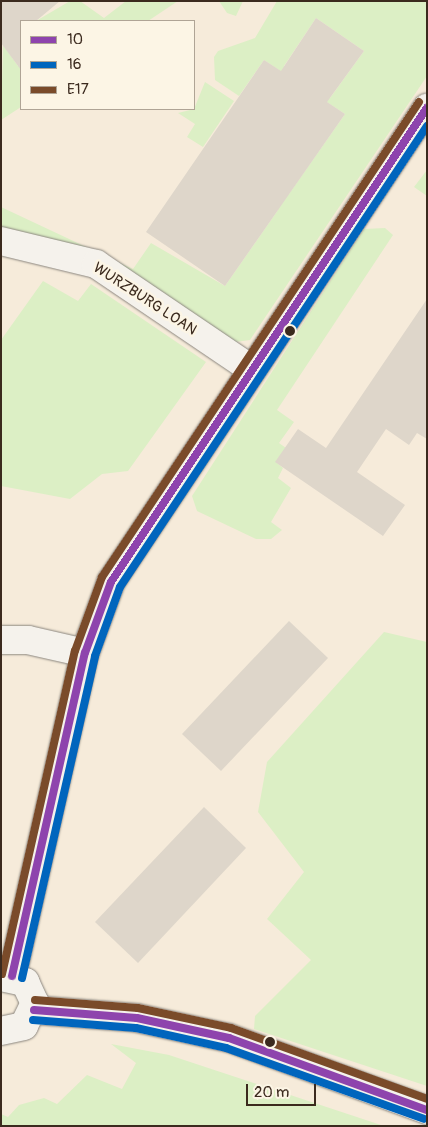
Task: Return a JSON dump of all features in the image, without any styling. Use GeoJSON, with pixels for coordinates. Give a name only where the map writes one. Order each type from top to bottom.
{"type":"FeatureCollection","features":[{"type":"Feature","properties":{"kind":"street"},"geometry":{"type":"LineString","coordinates":[[1,1031],[24,1026],[34,1010],[30,988],[6,977],[85,653],[116,574],[251,369],[427,108]]}},
{"type":"Feature","properties":{"kind":"street","name":"WURZBURG LOAN"},"geometry":{"type":"LineString","coordinates":[[1,241],[96,264],[251,369]]}},
{"type":"Feature","properties":{"kind":"street"},"geometry":{"type":"LineString","coordinates":[[1,640],[28,640],[85,653]]}},
{"type":"Feature","properties":{"kind":"street"},"geometry":{"type":"LineString","coordinates":[[34,1010],[137,1018],[229,1038],[427,1110]]}},
{"type":"Feature","properties":{"kind":"shaded area"},"geometry":{"type":"Polygon","coordinates":[[[1,1],[427,1],[427,1126],[1,1126],[1,1]]]}},
{"type":"Feature","properties":{"kind":"green space"},"geometry":{"type":"Polygon","coordinates":[[[70,1],[80,1],[104,18],[126,1],[178,1],[150,20],[38,20],[70,1]]]}},
{"type":"Feature","properties":{"kind":"green space"},"geometry":{"type":"Polygon","coordinates":[[[219,1],[243,1],[236,16],[227,13],[219,1]]]}},
{"type":"Feature","properties":{"kind":"green space"},"geometry":{"type":"Polygon","coordinates":[[[277,1],[427,1],[427,76],[250,340],[228,343],[1,234],[1,207],[133,269],[151,243],[225,286],[278,210],[239,183],[289,194],[345,114],[310,91],[330,98],[364,51],[316,18],[284,66],[300,78],[297,82],[264,60],[239,96],[215,80],[214,57],[218,51],[255,38],[277,1]]]}},
{"type":"Feature","properties":{"kind":"green space"},"geometry":{"type":"Polygon","coordinates":[[[3,45],[18,66],[20,64],[20,108],[1,120],[3,45]]]}},
{"type":"Feature","properties":{"kind":"green space"},"geometry":{"type":"Polygon","coordinates":[[[205,82],[234,101],[203,147],[187,137],[195,124],[178,113],[195,110],[205,82]]]}},
{"type":"Feature","properties":{"kind":"green space"},"geometry":{"type":"Polygon","coordinates":[[[427,170],[427,196],[414,187],[427,170]]]}},
{"type":"Feature","properties":{"kind":"green space"},"geometry":{"type":"Polygon","coordinates":[[[385,228],[393,235],[277,410],[294,422],[279,443],[286,448],[276,462],[283,468],[278,478],[291,488],[271,522],[282,530],[271,539],[256,539],[197,511],[192,496],[364,229],[385,228]]]}},
{"type":"Feature","properties":{"kind":"green space"},"geometry":{"type":"Polygon","coordinates":[[[43,281],[78,301],[91,284],[206,362],[128,471],[102,474],[70,499],[1,486],[1,340],[43,281]]]}},
{"type":"Feature","properties":{"kind":"green space"},"geometry":{"type":"Polygon","coordinates":[[[384,632],[427,642],[427,1086],[254,1029],[255,1016],[311,960],[267,919],[304,872],[258,812],[267,762],[384,632]]]}},
{"type":"Feature","properties":{"kind":"green space"},"geometry":{"type":"Polygon","coordinates":[[[111,1044],[169,1055],[384,1126],[1,1126],[1,1114],[8,1117],[19,1105],[44,1098],[57,1104],[87,1075],[122,1089],[136,1063],[111,1044]]]}},
{"type":"Feature","properties":{"kind":"building"},"geometry":{"type":"Polygon","coordinates":[[[1,1],[60,1],[37,20],[20,20],[20,69],[1,43],[1,1]]]}},
{"type":"Feature","properties":{"kind":"building"},"geometry":{"type":"Polygon","coordinates":[[[316,18],[364,51],[327,102],[345,114],[225,286],[146,232],[264,60],[281,71],[316,18]]]}},
{"type":"Feature","properties":{"kind":"building"},"geometry":{"type":"Polygon","coordinates":[[[427,299],[427,439],[417,433],[409,445],[386,429],[357,472],[405,505],[383,536],[275,462],[298,429],[326,448],[427,299]]]}},
{"type":"Feature","properties":{"kind":"building"},"geometry":{"type":"Polygon","coordinates":[[[289,621],[328,658],[221,771],[182,734],[289,621]]]}},
{"type":"Feature","properties":{"kind":"building"},"geometry":{"type":"Polygon","coordinates":[[[204,807],[246,848],[138,963],[95,922],[204,807]]]}},
{"type":"Feature","properties":{"kind":"transit line","name":"E17"},"geometry":{"type":"LineString","coordinates":[[2,974],[75,651],[102,577],[419,102]]}},
{"type":"Feature","properties":{"kind":"transit line","name":"10"},"geometry":{"type":"LineString","coordinates":[[12,976],[85,653],[111,582],[427,108]]}},
{"type":"Feature","properties":{"kind":"transit line","name":"16"},"geometry":{"type":"LineString","coordinates":[[22,978],[95,656],[120,587],[427,126]]}},
{"type":"Feature","properties":{"kind":"transit line","name":"E17"},"geometry":{"type":"LineString","coordinates":[[35,1000],[138,1008],[231,1028],[427,1099]]}},
{"type":"Feature","properties":{"kind":"transit line","name":"10"},"geometry":{"type":"LineString","coordinates":[[34,1010],[137,1018],[229,1038],[427,1110]]}},
{"type":"Feature","properties":{"kind":"transit line","name":"16"},"geometry":{"type":"LineString","coordinates":[[33,1020],[136,1028],[226,1048],[424,1119]]}}]}
